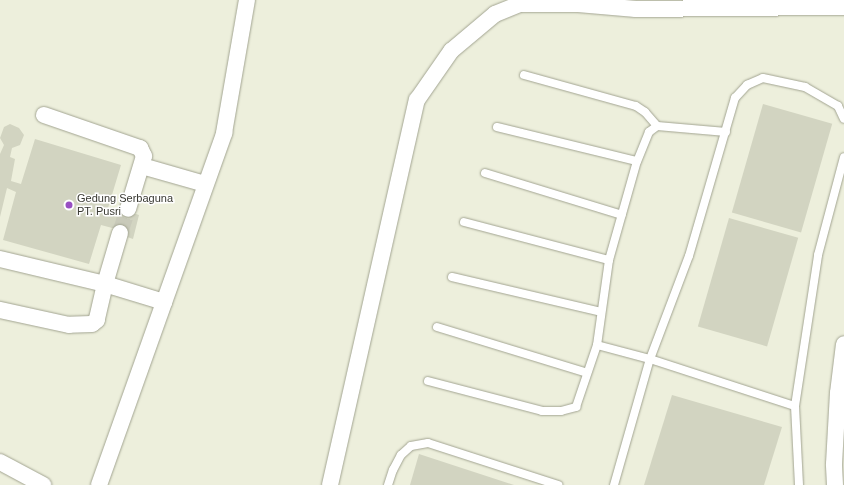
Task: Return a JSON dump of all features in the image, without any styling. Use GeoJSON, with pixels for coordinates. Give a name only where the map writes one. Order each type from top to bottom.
{"type":"FeatureCollection","features":[{"type":"Feature","properties":{"kind":"street"},"geometry":{"type":"LineString","coordinates":[[92,485],[101,477],[224,133],[247,0]]}},
{"type":"Feature","properties":{"kind":"street"},"geometry":{"type":"LineString","coordinates":[[330,485],[417,100],[451,51],[495,14],[520,4],[578,4],[636,9],[844,7]]}},
{"type":"Feature","properties":{"kind":"street"},"geometry":{"type":"LineString","coordinates":[[44,115],[140,148],[144,156],[128,210]]}},
{"type":"Feature","properties":{"kind":"street"},"geometry":{"type":"LineString","coordinates":[[142,166],[205,184]]}},
{"type":"Feature","properties":{"kind":"street"},"geometry":{"type":"LineString","coordinates":[[0,310],[69,325],[92,324],[97,320],[105,284],[120,233]]}},
{"type":"Feature","properties":{"kind":"street"},"geometry":{"type":"LineString","coordinates":[[0,259],[105,284],[164,302]]}},
{"type":"Feature","properties":{"kind":"street"},"geometry":{"type":"LineString","coordinates":[[835,485],[834,464],[844,344]]}},
{"type":"Feature","properties":{"kind":"street"},"geometry":{"type":"LineString","coordinates":[[0,462],[26,480],[43,485]]}},
{"type":"Feature","properties":{"kind":"lane"},"geometry":{"type":"LineString","coordinates":[[524,75],[636,106],[645,112],[657,126]]}},
{"type":"Feature","properties":{"kind":"lane"},"geometry":{"type":"LineString","coordinates":[[614,485],[650,359],[689,256],[735,98],[747,85],[763,78],[805,87],[838,106],[844,119]]}},
{"type":"Feature","properties":{"kind":"lane"},"geometry":{"type":"LineString","coordinates":[[497,126],[637,161]]}},
{"type":"Feature","properties":{"kind":"lane"},"geometry":{"type":"LineString","coordinates":[[428,381],[542,410],[561,411],[576,407],[597,345],[609,260],[637,161],[649,132],[657,126],[726,132]]}},
{"type":"Feature","properties":{"kind":"lane"},"geometry":{"type":"LineString","coordinates":[[799,485],[795,406],[818,255],[844,157]]}},
{"type":"Feature","properties":{"kind":"lane"},"geometry":{"type":"LineString","coordinates":[[485,173],[622,215]]}},
{"type":"Feature","properties":{"kind":"lane"},"geometry":{"type":"LineString","coordinates":[[464,222],[609,260]]}},
{"type":"Feature","properties":{"kind":"lane"},"geometry":{"type":"LineString","coordinates":[[452,277],[601,312]]}},
{"type":"Feature","properties":{"kind":"lane"},"geometry":{"type":"LineString","coordinates":[[437,327],[587,373]]}},
{"type":"Feature","properties":{"kind":"lane"},"geometry":{"type":"LineString","coordinates":[[597,345],[650,359],[795,406]]}},
{"type":"Feature","properties":{"kind":"lane"},"geometry":{"type":"LineString","coordinates":[[388,485],[393,470],[401,455],[411,446],[428,443],[558,485]]}},
{"type":"Feature","properties":{"kind":"building"},"geometry":{"type":"Polygon","coordinates":[[[763,104],[832,124],[801,232],[732,213],[763,104]]]}},
{"type":"Feature","properties":{"kind":"building"},"geometry":{"type":"Polygon","coordinates":[[[10,124],[19,128],[24,135],[20,145],[12,148],[10,157],[15,159],[11,181],[21,184],[35,139],[121,165],[108,208],[120,212],[121,209],[139,215],[133,239],[116,233],[116,229],[101,225],[89,264],[3,240],[16,192],[7,188],[0,217],[0,154],[4,145],[0,138],[4,127],[10,124]]]}},
{"type":"Feature","properties":{"kind":"building"},"geometry":{"type":"Polygon","coordinates":[[[729,218],[798,238],[767,346],[698,327],[729,218]]]}},
{"type":"Feature","properties":{"kind":"building"},"geometry":{"type":"Polygon","coordinates":[[[672,395],[782,427],[764,485],[644,485],[672,395]]]}},
{"type":"Feature","properties":{"kind":"building"},"geometry":{"type":"Polygon","coordinates":[[[419,454],[514,485],[410,485],[419,454]]]}},
{"type":"Feature","properties":{"kind":"tunnel"},"geometry":{"type":"LineString","coordinates":[[120,233],[128,209]]}},
{"type":"Feature","properties":{"kind":"place","name":"Gedung Serbaguna PT. Pusri"},"geometry":{"type":"Point","coordinates":[69,205]}}]}
